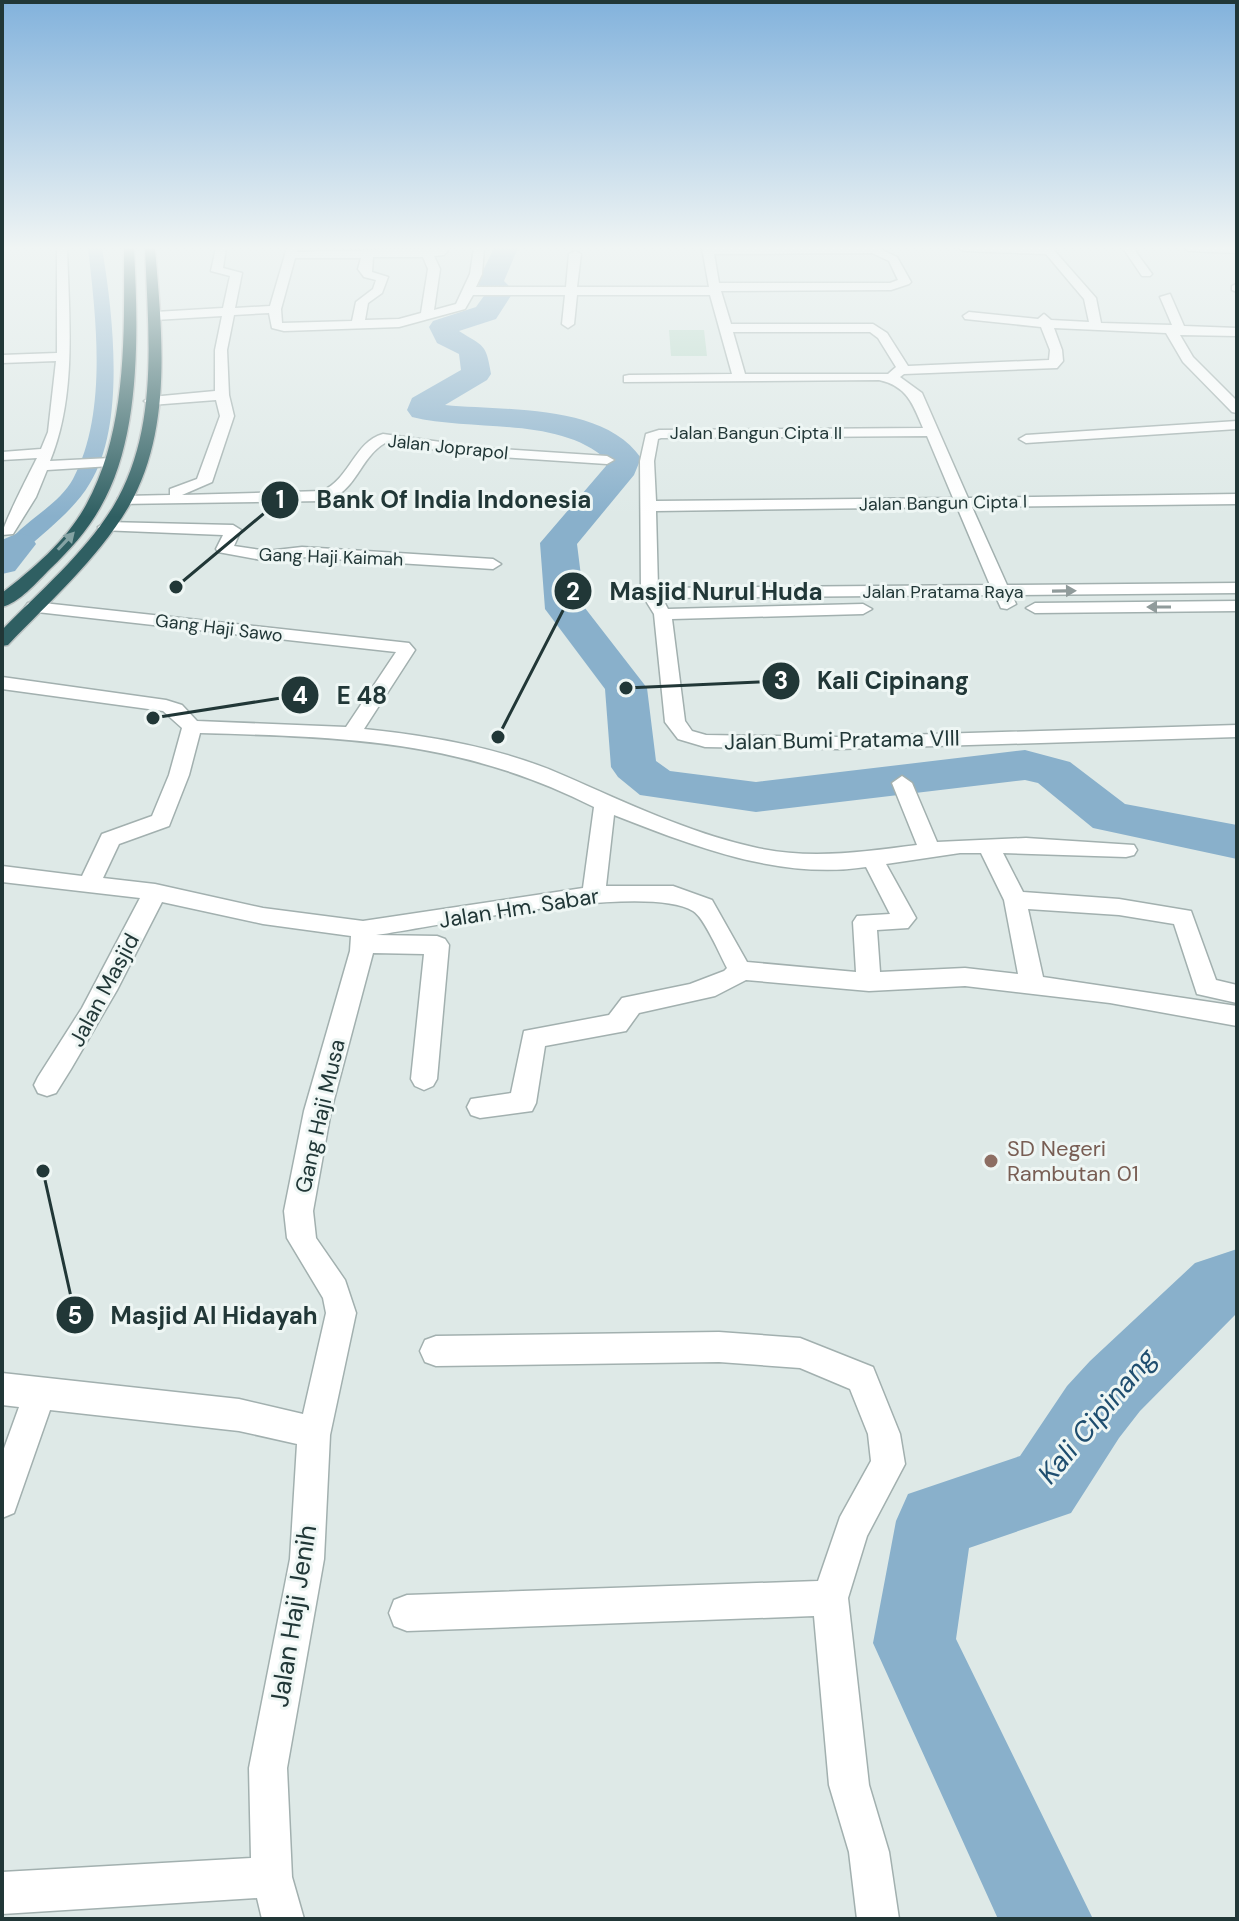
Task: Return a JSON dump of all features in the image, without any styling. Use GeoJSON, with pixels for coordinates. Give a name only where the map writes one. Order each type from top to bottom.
{"type":"FeatureCollection","features":[{"type":"Feature","properties":{"kind":"highway"},"geometry":{"type":"LineString","coordinates":[[2,602],[46,561],[86,517],[98,498],[129,338]]}},
{"type":"Feature","properties":{"kind":"highway"},"geometry":{"type":"LineString","coordinates":[[2,641],[106,527],[124,501],[146,446],[154,338]]}},
{"type":"Feature","properties":{"kind":"street"},"geometry":{"type":"LineString","coordinates":[[7,531],[28,497],[55,432],[63,338]]}},
{"type":"Feature","properties":{"kind":"street"},"geometry":{"type":"LineString","coordinates":[[146,500],[204,482],[227,416],[222,395],[223,338]]}},
{"type":"Feature","properties":{"kind":"street"},"geometry":{"type":"LineString","coordinates":[[729,338],[739,376]]}},
{"type":"Feature","properties":{"kind":"street"},"geometry":{"type":"LineString","coordinates":[[884,338],[897,374],[915,393],[1005,600]]}},
{"type":"Feature","properties":{"kind":"street"},"geometry":{"type":"LineString","coordinates":[[629,379],[897,374],[1052,365],[1056,361],[1056,350],[1052,338]]}},
{"type":"Feature","properties":{"kind":"street"},"geometry":{"type":"LineString","coordinates":[[1179,338],[1188,359],[1237,409]]}},
{"type":"Feature","properties":{"kind":"street"},"geometry":{"type":"LineString","coordinates":[[2,359],[63,357]]}},
{"type":"Feature","properties":{"kind":"street"},"geometry":{"type":"LineString","coordinates":[[151,401],[222,395]]}},
{"type":"Feature","properties":{"kind":"street"},"geometry":{"type":"LineString","coordinates":[[1026,439],[1237,425]]}},
{"type":"Feature","properties":{"kind":"street","name":"Jalan Bangun Cipta II"},"geometry":{"type":"LineString","coordinates":[[649,506],[648,443],[654,435],[933,432]]}},
{"type":"Feature","properties":{"kind":"street","name":"Jalan Joprapol"},"geometry":{"type":"LineString","coordinates":[[124,501],[325,496],[344,486],[374,442],[383,438],[484,452],[607,460]]}},
{"type":"Feature","properties":{"kind":"street"},"geometry":{"type":"LineString","coordinates":[[2,456],[73,464],[107,462]]}},
{"type":"Feature","properties":{"kind":"street","name":"Jalan Bangun Cipta I"},"geometry":{"type":"LineString","coordinates":[[649,506],[1237,499]]}},
{"type":"Feature","properties":{"kind":"street"},"geometry":{"type":"LineString","coordinates":[[649,506],[650,593]]}},
{"type":"Feature","properties":{"kind":"street","name":"Gang Haji Kaimah"},"geometry":{"type":"LineString","coordinates":[[106,527],[233,530],[224,549],[267,556],[302,552],[493,564]]}},
{"type":"Feature","properties":{"kind":"street","name":"Jalan Pratama Raya"},"geometry":{"type":"LineString","coordinates":[[663,614],[1237,588]]}},
{"type":"Feature","properties":{"kind":"street","name":"Jalan Pratama Raya"},"geometry":{"type":"LineString","coordinates":[[650,593],[1237,606]]}},
{"type":"Feature","properties":{"kind":"street","name":"Jalan Bumi Pratama VIII"},"geometry":{"type":"LineString","coordinates":[[650,593],[663,614],[675,722],[685,735],[705,741],[846,745],[1128,731],[1237,731]]}},
{"type":"Feature","properties":{"kind":"street","name":"Gang Haji Sawo"},"geometry":{"type":"LineString","coordinates":[[34,607],[404,647],[403,655],[351,734]]}},
{"type":"Feature","properties":{"kind":"street"},"geometry":{"type":"LineString","coordinates":[[2,683],[166,706],[175,709],[192,727],[351,734],[446,745],[500,758],[567,782],[605,804],[667,828],[754,855],[812,861],[989,846],[1126,850]]}},
{"type":"Feature","properties":{"kind":"street"},"geometry":{"type":"LineString","coordinates":[[89,885],[110,839],[161,821],[179,775],[192,727]]}},
{"type":"Feature","properties":{"kind":"street"},"geometry":{"type":"LineString","coordinates":[[902,783],[930,850]]}},
{"type":"Feature","properties":{"kind":"street"},"geometry":{"type":"LineString","coordinates":[[594,894],[605,804]]}},
{"type":"Feature","properties":{"kind":"street"},"geometry":{"type":"LineString","coordinates":[[989,846],[1015,900],[1032,984]]}},
{"type":"Feature","properties":{"kind":"street"},"geometry":{"type":"LineString","coordinates":[[869,982],[865,922],[900,922],[904,918],[872,858]]}},
{"type":"Feature","properties":{"kind":"street","name":"Jalan Hm. Sabar"},"geometry":{"type":"LineString","coordinates":[[2,874],[155,892],[363,936],[393,927],[594,894],[673,894],[704,906],[740,970]]}},
{"type":"Feature","properties":{"kind":"street","name":"Jalan Masjid"},"geometry":{"type":"LineString","coordinates":[[47,1085],[102,996],[155,892]]}},
{"type":"Feature","properties":{"kind":"street"},"geometry":{"type":"LineString","coordinates":[[1015,900],[1119,907],[1183,917],[1206,987],[1237,994]]}},
{"type":"Feature","properties":{"kind":"street"},"geometry":{"type":"LineString","coordinates":[[363,936],[437,945],[424,1079]]}},
{"type":"Feature","properties":{"kind":"street","name":"Gang Haji Musa"},"geometry":{"type":"LineString","coordinates":[[314,1435],[341,1313],[340,1299],[306,1250],[299,1227],[299,1206],[313,1128],[363,936]]}},
{"type":"Feature","properties":{"kind":"street"},"geometry":{"type":"LineString","coordinates":[[480,1107],[523,1103],[533,1038],[617,1024],[631,1005],[668,999],[717,985],[736,977],[740,970],[869,982],[965,977],[1032,984],[1237,1016]]}},
{"type":"Feature","properties":{"kind":"street"},"geometry":{"type":"LineString","coordinates":[[436,1351],[719,1347],[800,1353],[862,1378],[884,1434],[888,1464],[852,1529],[830,1598],[849,1785],[869,1852],[878,1919]]}},
{"type":"Feature","properties":{"kind":"street"},"geometry":{"type":"LineString","coordinates":[[2,1389],[239,1415],[290,1425],[314,1435]]}},
{"type":"Feature","properties":{"kind":"street"},"geometry":{"type":"LineString","coordinates":[[2,1501],[40,1394]]}},
{"type":"Feature","properties":{"kind":"street","name":"Jalan Haji Jenih"},"geometry":{"type":"LineString","coordinates":[[283,1919],[272,1877],[268,1768],[307,1559],[314,1435]]}},
{"type":"Feature","properties":{"kind":"street"},"geometry":{"type":"LineString","coordinates":[[407,1613],[830,1598]]}},
{"type":"Feature","properties":{"kind":"street"},"geometry":{"type":"LineString","coordinates":[[2,1893],[272,1877]]}},
{"type":"Feature","properties":{"kind":"green space"},"geometry":{"type":"Polygon","coordinates":[[[670,338],[705,338],[707,356],[671,356],[670,338]]]}},
{"type":"Feature","properties":{"kind":"waterway"},"geometry":{"type":"LineString","coordinates":[[18,544],[83,479],[99,424],[105,338]]}},
{"type":"Feature","properties":{"kind":"waterway","name":"Kali Cipinang"},"geometry":{"type":"LineString","coordinates":[[448,338],[473,350],[476,374],[423,405],[423,410],[446,415],[530,421],[584,431],[606,442],[624,458],[622,468],[558,543],[565,609],[626,688],[634,767],[657,784],[756,797],[1025,765],[1054,772],[1110,817],[1237,842]]}},
{"type":"Feature","properties":{"kind":"waterway"},"geometry":{"type":"LineString","coordinates":[[2,563],[18,544]]}},
{"type":"Feature","properties":{"kind":"waterway","name":"Kali Cipinang"},"geometry":{"type":"LineString","coordinates":[[1046,1919],[914,1643],[935,1521],[1044,1486],[1093,1412],[1115,1386],[1219,1285],[1237,1280]]}},
{"type":"Feature","properties":{"kind":"place","name":"Bank Of India Indonesia"},"geometry":{"type":"Point","coordinates":[176,587]}},
{"type":"Feature","properties":{"kind":"place","name":"Kali Cipinang"},"geometry":{"type":"Point","coordinates":[626,688]}},
{"type":"Feature","properties":{"kind":"place","name":"E 48"},"geometry":{"type":"Point","coordinates":[153,718]}},
{"type":"Feature","properties":{"kind":"place","name":"Masjid Nurul Huda"},"geometry":{"type":"Point","coordinates":[498,737]}},
{"type":"Feature","properties":{"kind":"place","name":"SD Negeri Rambutan 01"},"geometry":{"type":"Point","coordinates":[991,1161]}},
{"type":"Feature","properties":{"kind":"place","name":"Masjid Al Hidayah"},"geometry":{"type":"Point","coordinates":[43,1171]}}]}
